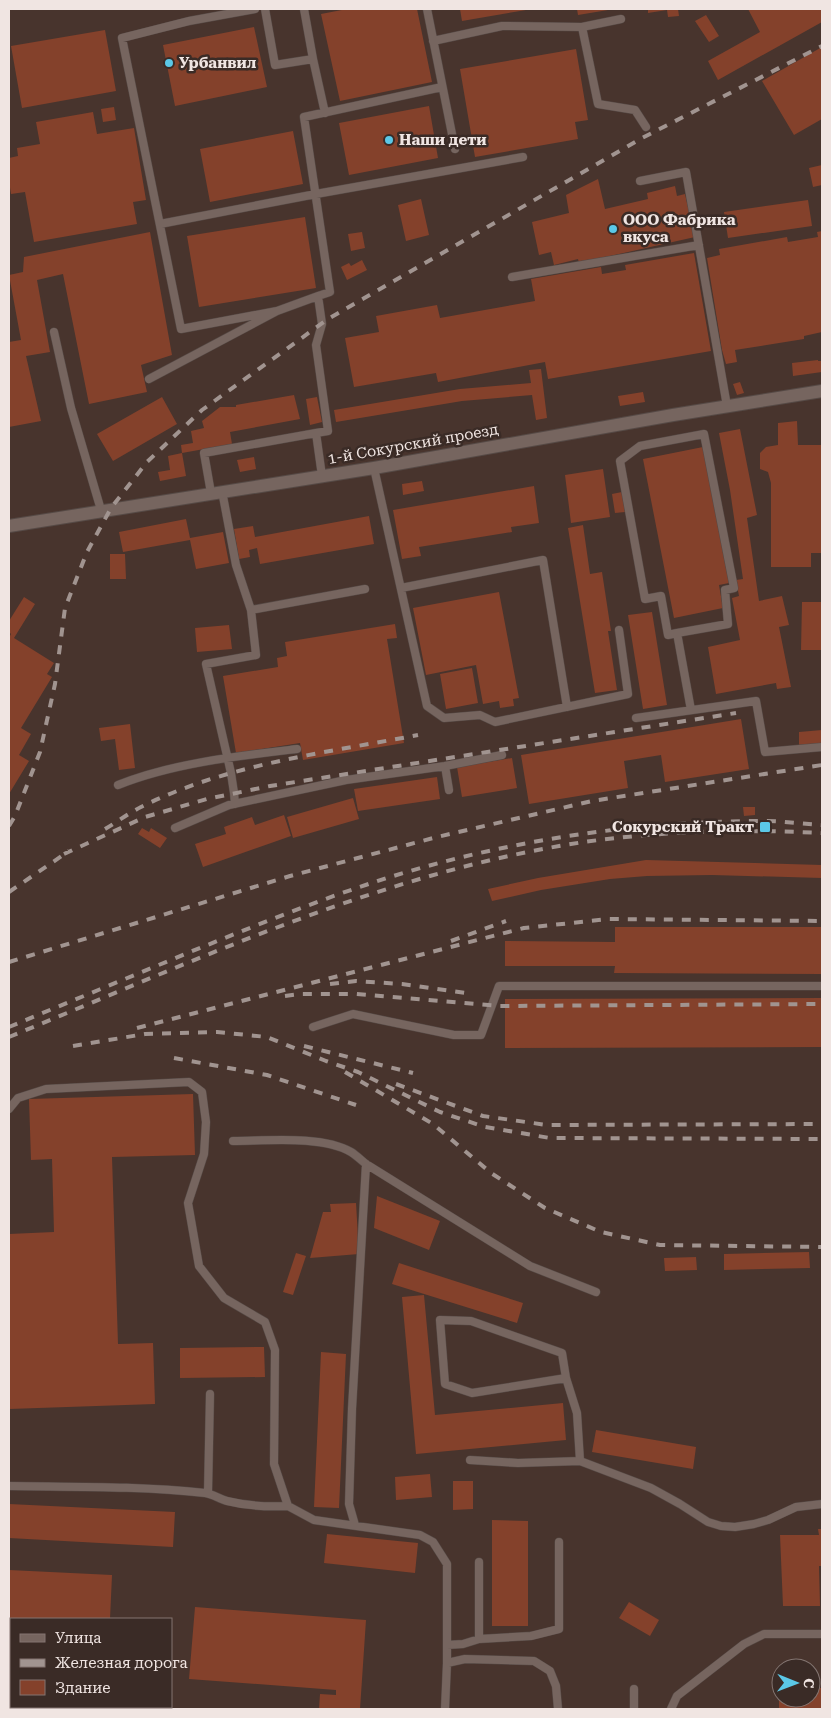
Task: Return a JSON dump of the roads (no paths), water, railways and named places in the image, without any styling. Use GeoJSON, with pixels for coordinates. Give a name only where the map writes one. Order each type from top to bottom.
{"type":"FeatureCollection","features":[{"type":"Feature","properties":{"kind":"street","name":"1-й Сокурский проезд"},"geometry":{"type":"LineString","coordinates":[[9,526],[100,510],[374,468],[822,391]]}},
{"type":"Feature","properties":{"kind":"lane"},"geometry":{"type":"LineString","coordinates":[[255,9],[189,21],[122,38],[181,329],[277,311]]}},
{"type":"Feature","properties":{"kind":"lane"},"geometry":{"type":"LineString","coordinates":[[266,9],[275,65],[313,59]]}},
{"type":"Feature","properties":{"kind":"lane"},"geometry":{"type":"LineString","coordinates":[[304,9],[325,112]]}},
{"type":"Feature","properties":{"kind":"lane"},"geometry":{"type":"LineString","coordinates":[[426,9],[455,149]]}},
{"type":"Feature","properties":{"kind":"lane"},"geometry":{"type":"LineString","coordinates":[[433,41],[502,26],[582,27],[621,19]]}},
{"type":"Feature","properties":{"kind":"lane"},"geometry":{"type":"LineString","coordinates":[[582,27],[598,104],[635,110],[646,128]]}},
{"type":"Feature","properties":{"kind":"lane"},"geometry":{"type":"LineString","coordinates":[[149,379],[277,311],[330,292],[304,117],[442,87]]}},
{"type":"Feature","properties":{"kind":"lane"},"geometry":{"type":"LineString","coordinates":[[160,224],[523,157]]}},
{"type":"Feature","properties":{"kind":"lane"},"geometry":{"type":"LineString","coordinates":[[640,181],[686,172],[727,406]]}},
{"type":"Feature","properties":{"kind":"lane"},"geometry":{"type":"LineString","coordinates":[[512,277],[699,245]]}},
{"type":"Feature","properties":{"kind":"lane"},"geometry":{"type":"LineString","coordinates":[[234,804],[234,793],[227,758],[206,664],[256,655],[251,610],[204,453],[328,431],[316,345],[322,324],[318,296]]}},
{"type":"Feature","properties":{"kind":"lane"},"geometry":{"type":"LineString","coordinates":[[54,332],[71,408],[100,510]]}},
{"type":"Feature","properties":{"kind":"lane"},"geometry":{"type":"LineString","coordinates":[[316,432],[322,476]]}},
{"type":"Feature","properties":{"kind":"lane"},"geometry":{"type":"LineString","coordinates":[[704,434],[734,588],[725,590],[728,624],[677,633],[668,635],[660,596],[645,599],[620,461],[640,446],[704,434]]}},
{"type":"Feature","properties":{"kind":"lane"},"geometry":{"type":"LineString","coordinates":[[374,468],[427,706],[444,718],[480,714],[495,722],[628,694],[619,630]]}},
{"type":"Feature","properties":{"kind":"lane"},"geometry":{"type":"LineString","coordinates":[[401,588],[543,560],[567,707]]}},
{"type":"Feature","properties":{"kind":"lane"},"geometry":{"type":"LineString","coordinates":[[251,610],[365,589]]}},
{"type":"Feature","properties":{"kind":"lane"},"geometry":{"type":"LineString","coordinates":[[677,633],[691,710]]}},
{"type":"Feature","properties":{"kind":"lane"},"geometry":{"type":"LineString","coordinates":[[636,718],[756,701],[765,752],[822,747]]}},
{"type":"Feature","properties":{"kind":"lane"},"geometry":{"type":"LineString","coordinates":[[118,785],[140,776],[227,758],[297,749]]}},
{"type":"Feature","properties":{"kind":"lane"},"geometry":{"type":"LineString","coordinates":[[174,828],[234,804],[346,780],[445,766],[502,755]]}},
{"type":"Feature","properties":{"kind":"lane"},"geometry":{"type":"LineString","coordinates":[[445,766],[449,790]]}},
{"type":"Feature","properties":{"kind":"lane"},"geometry":{"type":"LineString","coordinates":[[313,1028],[353,1014],[454,1035],[481,1035],[499,986],[822,986]]}},
{"type":"Feature","properties":{"kind":"lane"},"geometry":{"type":"LineString","coordinates":[[9,1109],[18,1098],[46,1089],[189,1082],[202,1092],[206,1122],[204,1154],[188,1202],[198,1266],[224,1298],[265,1322],[275,1350],[274,1464],[288,1506]]}},
{"type":"Feature","properties":{"kind":"lane"},"geometry":{"type":"LineString","coordinates":[[233,1141],[314,1141],[351,1152],[366,1164],[530,1266],[596,1292]]}},
{"type":"Feature","properties":{"kind":"lane"},"geometry":{"type":"LineString","coordinates":[[355,1525],[349,1504],[352,1399],[366,1164]]}},
{"type":"Feature","properties":{"kind":"lane"},"geometry":{"type":"LineString","coordinates":[[566,1378],[472,1393],[445,1384],[440,1320],[472,1321],[562,1353],[566,1378],[577,1413],[580,1461]]}},
{"type":"Feature","properties":{"kind":"lane"},"geometry":{"type":"LineString","coordinates":[[208,1493],[210,1394]]}},
{"type":"Feature","properties":{"kind":"lane"},"geometry":{"type":"LineString","coordinates":[[470,1460],[518,1463],[580,1461],[651,1488],[708,1522],[721,1526],[735,1527],[754,1524],[768,1520],[796,1507],[822,1504]]}},
{"type":"Feature","properties":{"kind":"lane"},"geometry":{"type":"LineString","coordinates":[[9,1486],[124,1487],[208,1493],[225,1500],[262,1507],[288,1506],[314,1520],[420,1535],[433,1542],[447,1564],[447,1663],[444,1709]]}},
{"type":"Feature","properties":{"kind":"lane"},"geometry":{"type":"LineString","coordinates":[[447,1645],[463,1644],[479,1639],[531,1636],[559,1629],[559,1542]]}},
{"type":"Feature","properties":{"kind":"lane"},"geometry":{"type":"LineString","coordinates":[[478,1562],[479,1639]]}},
{"type":"Feature","properties":{"kind":"lane"},"geometry":{"type":"LineString","coordinates":[[671,1709],[677,1696],[744,1644],[764,1634],[822,1634]]}},
{"type":"Feature","properties":{"kind":"lane"},"geometry":{"type":"LineString","coordinates":[[447,1663],[465,1659],[534,1661],[550,1671],[556,1686],[558,1709]]}},
{"type":"Feature","properties":{"kind":"lane"},"geometry":{"type":"LineString","coordinates":[[634,1689],[634,1709]]}},
{"type":"Feature","properties":{"kind":"railway"},"geometry":{"type":"LineString","coordinates":[[9,826],[15,816],[40,752],[55,684],[65,608],[87,552],[111,508],[147,462],[202,410],[328,319],[642,138],[822,46]]}},
{"type":"Feature","properties":{"kind":"railway"},"geometry":{"type":"LineString","coordinates":[[64,854],[145,817],[207,799],[270,786],[736,713]]}},
{"type":"Feature","properties":{"kind":"railway"},"geometry":{"type":"LineString","coordinates":[[105,829],[141,807],[207,780],[312,754],[418,735]]}},
{"type":"Feature","properties":{"kind":"railway"},"geometry":{"type":"LineString","coordinates":[[9,962],[290,876],[437,837],[592,801],[822,765]]}},
{"type":"Feature","properties":{"kind":"railway"},"geometry":{"type":"LineString","coordinates":[[9,1027],[299,909],[354,889],[453,859],[540,841],[629,828],[674,824],[763,821],[822,825]]}},
{"type":"Feature","properties":{"kind":"railway"},"geometry":{"type":"LineString","coordinates":[[9,1037],[291,922],[436,874],[509,856],[614,838],[673,833],[733,831],[822,833]]}},
{"type":"Feature","properties":{"kind":"railway"},"geometry":{"type":"LineString","coordinates":[[9,892],[69,851]]}},
{"type":"Feature","properties":{"kind":"railway"},"geometry":{"type":"LineString","coordinates":[[137,1028],[524,928],[609,919],[822,921]]}},
{"type":"Feature","properties":{"kind":"railway"},"geometry":{"type":"LineString","coordinates":[[451,941],[506,921]]}},
{"type":"Feature","properties":{"kind":"railway"},"geometry":{"type":"LineString","coordinates":[[330,984],[356,981],[402,984],[466,993]]}},
{"type":"Feature","properties":{"kind":"railway"},"geometry":{"type":"LineString","coordinates":[[285,996],[300,994],[356,994],[499,1006],[822,1004]]}},
{"type":"Feature","properties":{"kind":"railway"},"geometry":{"type":"LineString","coordinates":[[73,1046],[145,1034],[217,1032],[267,1037],[358,1072],[440,1112],[485,1127],[550,1138],[822,1139]]}},
{"type":"Feature","properties":{"kind":"railway"},"geometry":{"type":"LineString","coordinates":[[304,1046],[413,1073]]}},
{"type":"Feature","properties":{"kind":"railway"},"geometry":{"type":"LineString","coordinates":[[174,1058],[267,1075],[356,1105]]}},
{"type":"Feature","properties":{"kind":"railway"},"geometry":{"type":"LineString","coordinates":[[345,1072],[433,1124],[491,1173],[545,1208],[601,1232],[660,1245],[822,1247]]}},
{"type":"Feature","properties":{"kind":"railway"},"geometry":{"type":"LineString","coordinates":[[396,1084],[483,1116],[547,1125],[822,1124]]}},
{"type":"Feature","properties":{"kind":"place","name":"Урбанвил"},"geometry":{"type":"Point","coordinates":[169,63]}},
{"type":"Feature","properties":{"kind":"place","name":"Наши дети"},"geometry":{"type":"Point","coordinates":[389,140]}},
{"type":"Feature","properties":{"kind":"place","name":"ООО Фабрика вкуса"},"geometry":{"type":"Point","coordinates":[613,229]}},
{"type":"Feature","properties":{"kind":"place","name":"Сокурский Тракт"},"geometry":{"type":"Point","coordinates":[765,827]}}]}
